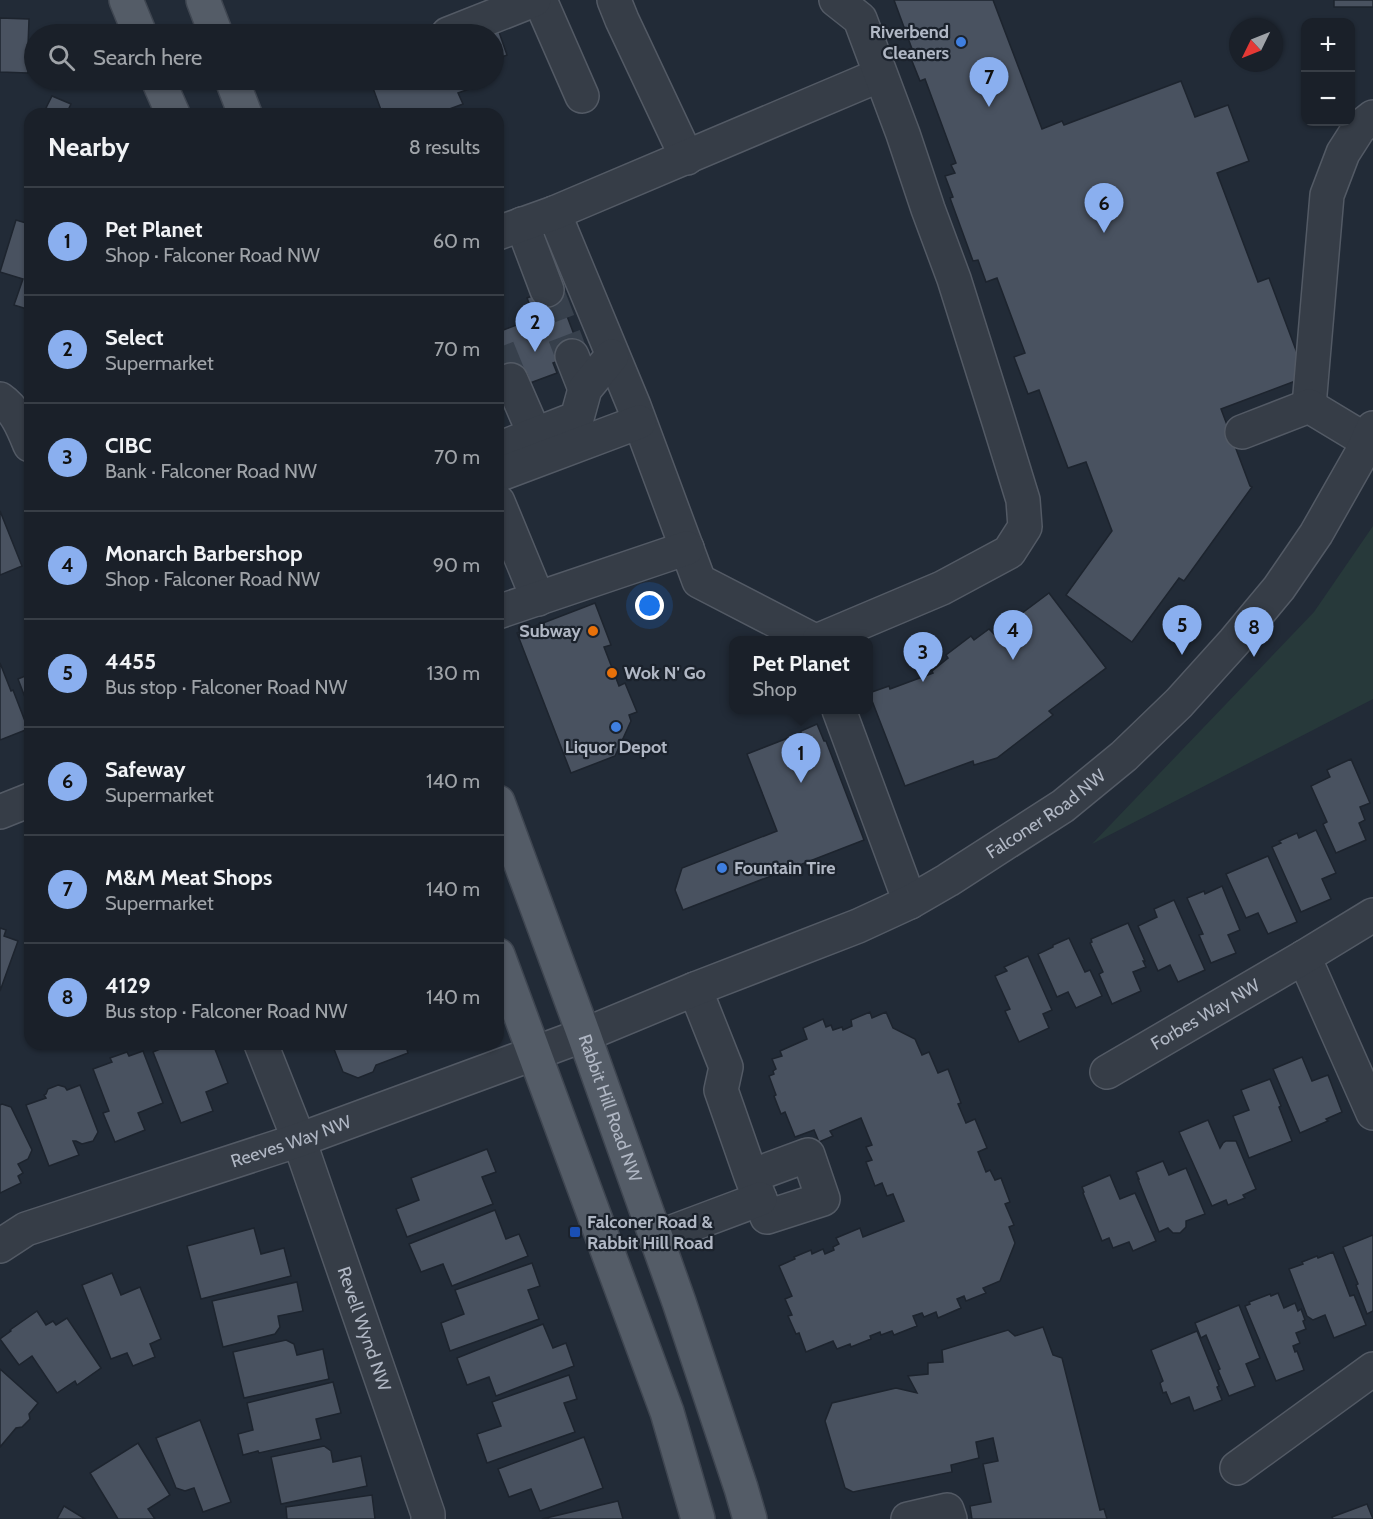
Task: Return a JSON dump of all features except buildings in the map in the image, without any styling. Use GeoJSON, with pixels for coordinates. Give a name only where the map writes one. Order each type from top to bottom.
{"type":"FeatureCollection","features":[{"type":"Feature","properties":{"kind":"main road"},"geometry":{"type":"LineString","coordinates":[[126,0],[136,24]]}},
{"type":"Feature","properties":{"kind":"main road"},"geometry":{"type":"LineString","coordinates":[[203,0],[212,24]]}},
{"type":"Feature","properties":{"kind":"main road"},"geometry":{"type":"LineString","coordinates":[[162,90],[170,108]]}},
{"type":"Feature","properties":{"kind":"main road"},"geometry":{"type":"LineString","coordinates":[[236,90],[243,108]]}},
{"type":"Feature","properties":{"kind":"main road","name":"Rabbit Hill Road NW"},"geometry":{"type":"LineString","coordinates":[[504,818],[656,1238],[750,1519]]}},
{"type":"Feature","properties":{"kind":"main road"},"geometry":{"type":"LineString","coordinates":[[504,971],[667,1412],[698,1519]]}},
{"type":"Feature","properties":{"kind":"street"},"geometry":{"type":"LineString","coordinates":[[473,24],[534,0]]}},
{"type":"Feature","properties":{"kind":"street"},"geometry":{"type":"LineString","coordinates":[[540,0],[582,96]]}},
{"type":"Feature","properties":{"kind":"street"},"geometry":{"type":"LineString","coordinates":[[614,0],[687,158]]}},
{"type":"Feature","properties":{"kind":"street"},"geometry":{"type":"LineString","coordinates":[[828,636],[942,588],[1009,552],[1025,527],[1023,500],[954,279],[860,19],[836,0]]}},
{"type":"Feature","properties":{"kind":"street"},"geometry":{"type":"LineString","coordinates":[[547,290],[510,229],[687,158],[880,75]]}},
{"type":"Feature","properties":{"kind":"street"},"geometry":{"type":"LineString","coordinates":[[1309,405],[1327,195],[1343,153],[1359,128],[1373,117]]}},
{"type":"Feature","properties":{"kind":"street"},"geometry":{"type":"LineString","coordinates":[[554,213],[639,422],[699,581],[805,636]]}},
{"type":"Feature","properties":{"kind":"street"},"geometry":{"type":"LineString","coordinates":[[572,356],[585,389]]}},
{"type":"Feature","properties":{"kind":"street"},"geometry":{"type":"LineString","coordinates":[[504,447],[577,418],[585,389],[612,356]]}},
{"type":"Feature","properties":{"kind":"street"},"geometry":{"type":"LineString","coordinates":[[511,380],[535,435]]}},
{"type":"Feature","properties":{"kind":"street"},"geometry":{"type":"LineString","coordinates":[[0,399],[7,404],[19,420],[24,431]]}},
{"type":"Feature","properties":{"kind":"street"},"geometry":{"type":"LineString","coordinates":[[1242,432],[1309,405],[1370,434]]}},
{"type":"Feature","properties":{"kind":"street"},"geometry":{"type":"LineString","coordinates":[[504,474],[639,422]]}},
{"type":"Feature","properties":{"kind":"street","name":"Falconer Road NW"},"geometry":{"type":"LineString","coordinates":[[584,1035],[858,926],[910,902],[1063,806],[1124,756],[1179,703],[1279,588],[1316,534],[1362,453],[1370,434]]}},
{"type":"Feature","properties":{"kind":"street"},"geometry":{"type":"LineString","coordinates":[[504,517],[538,599]]}},
{"type":"Feature","properties":{"kind":"street"},"geometry":{"type":"LineString","coordinates":[[504,610],[687,548]]}},
{"type":"Feature","properties":{"kind":"street"},"geometry":{"type":"LineString","coordinates":[[840,714],[910,902]]}},
{"type":"Feature","properties":{"kind":"street"},"geometry":{"type":"LineString","coordinates":[[0,812],[24,802]]}},
{"type":"Feature","properties":{"kind":"street","name":"Forbes Way NW"},"geometry":{"type":"LineString","coordinates":[[1107,1072],[1373,915]]}},
{"type":"Feature","properties":{"kind":"street"},"geometry":{"type":"LineString","coordinates":[[1304,957],[1373,1113]]}},
{"type":"Feature","properties":{"kind":"street"},"geometry":{"type":"LineString","coordinates":[[656,1238],[755,1187],[721,1090],[726,1067],[695,989]]}},
{"type":"Feature","properties":{"kind":"street","name":"Reeves Way NW"},"geometry":{"type":"LineString","coordinates":[[0,1246],[26,1229],[299,1140],[584,1035]]}},
{"type":"Feature","properties":{"kind":"street","name":"Revell Wynd NW"},"geometry":{"type":"LineString","coordinates":[[263,1050],[299,1140],[428,1519]]}},
{"type":"Feature","properties":{"kind":"street"},"geometry":{"type":"LineString","coordinates":[[1237,1468],[1373,1369]]}},
{"type":"Feature","properties":{"kind":"street"},"geometry":{"type":"LineString","coordinates":[[908,1519],[947,1510],[950,1519]]}},
{"type":"Feature","properties":{"kind":"shaded area"},"geometry":{"type":"Polygon","coordinates":[[[1373,526],[1373,699],[1092,844],[1314,612],[1373,526]]]}},
{"type":"Feature","properties":{"kind":"tunnel"},"geometry":{"type":"LineString","coordinates":[[547,290],[572,356]]}},
{"type":"Feature","properties":{"kind":"tunnel"},"geometry":{"type":"LineString","coordinates":[[504,363],[511,380]]}},
{"type":"Feature","properties":{"kind":"place","name":"Riverbend Cleaners"},"geometry":{"type":"Point","coordinates":[961,42]}},
{"type":"Feature","properties":{"kind":"place","name":"M&M Meat Shops"},"geometry":{"type":"Point","coordinates":[989,107]}},
{"type":"Feature","properties":{"kind":"place","name":"Safeway"},"geometry":{"type":"Point","coordinates":[1104,233]}},
{"type":"Feature","properties":{"kind":"place","name":"Select"},"geometry":{"type":"Point","coordinates":[535,352]}},
{"type":"Feature","properties":{"kind":"place","name":"Subway"},"geometry":{"type":"Point","coordinates":[593,631]}},
{"type":"Feature","properties":{"kind":"place","name":"4455"},"geometry":{"type":"Point","coordinates":[1182,655]}},
{"type":"Feature","properties":{"kind":"place","name":"4129"},"geometry":{"type":"Point","coordinates":[1254,657]}},
{"type":"Feature","properties":{"kind":"place","name":"Monarch Barbershop"},"geometry":{"type":"Point","coordinates":[1013,660]}},
{"type":"Feature","properties":{"kind":"place","name":"Wok N' Go"},"geometry":{"type":"Point","coordinates":[612,673]}},
{"type":"Feature","properties":{"kind":"place","name":"CIBC"},"geometry":{"type":"Point","coordinates":[923,682]}},
{"type":"Feature","properties":{"kind":"place","name":"Liquor Depot"},"geometry":{"type":"Point","coordinates":[616,727]}},
{"type":"Feature","properties":{"kind":"place","name":"Pet Planet"},"geometry":{"type":"Point","coordinates":[801,783]}},
{"type":"Feature","properties":{"kind":"place","name":"Fountain Tire"},"geometry":{"type":"Point","coordinates":[722,868]}},
{"type":"Feature","properties":{"kind":"place","name":"Falconer Road & Rabbit Hill Road"},"geometry":{"type":"Point","coordinates":[575,1232]}}]}
